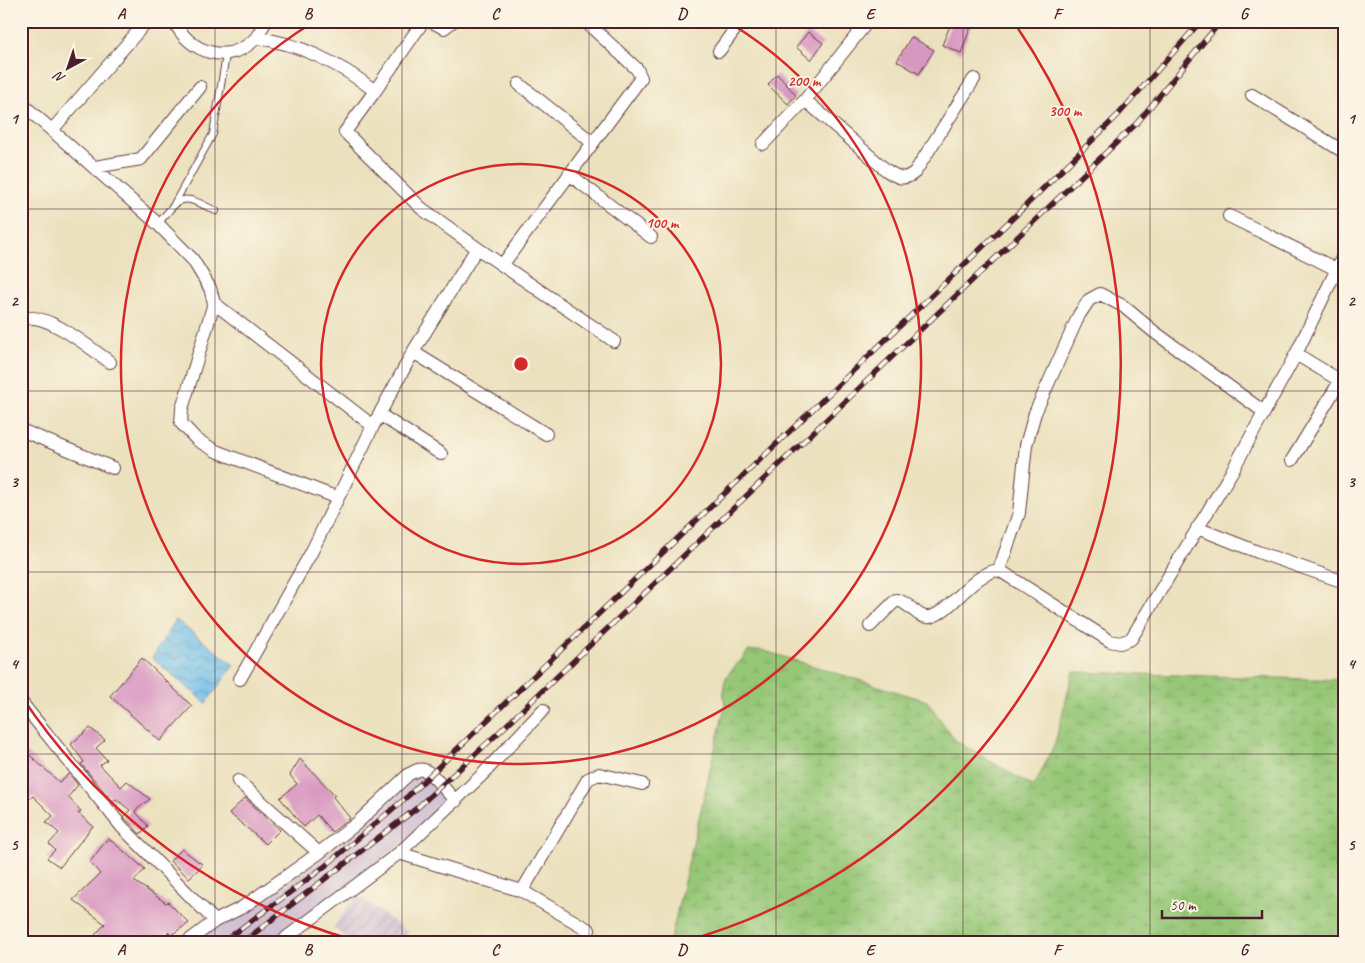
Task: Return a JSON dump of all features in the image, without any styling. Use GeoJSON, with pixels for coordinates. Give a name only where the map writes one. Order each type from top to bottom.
{"type":"FeatureCollection","features":[{"type":"Feature","properties":{"kind":"street"},"geometry":{"type":"LineString","coordinates":[[53,129],[147,21]]}},
{"type":"Feature","properties":{"kind":"street"},"geometry":{"type":"LineString","coordinates":[[174,21],[179,31],[203,51],[226,55],[246,48],[256,38],[266,21]]}},
{"type":"Feature","properties":{"kind":"street"},"geometry":{"type":"LineString","coordinates":[[426,21],[422,23],[345,132],[421,208],[614,340]]}},
{"type":"Feature","properties":{"kind":"street"},"geometry":{"type":"LineString","coordinates":[[430,21],[444,28],[453,21]]}},
{"type":"Feature","properties":{"kind":"street"},"geometry":{"type":"LineString","coordinates":[[503,264],[641,78],[637,69],[585,21]]}},
{"type":"Feature","properties":{"kind":"street"},"geometry":{"type":"LineString","coordinates":[[719,51],[742,21]]}},
{"type":"Feature","properties":{"kind":"street"},"geometry":{"type":"LineString","coordinates":[[763,144],[806,100],[868,21]]}},
{"type":"Feature","properties":{"kind":"street"},"geometry":{"type":"LineString","coordinates":[[256,38],[272,40],[308,52],[361,80],[375,91]]}},
{"type":"Feature","properties":{"kind":"street"},"geometry":{"type":"LineString","coordinates":[[806,100],[886,170],[899,178],[908,178],[914,172],[974,79]]}},
{"type":"Feature","properties":{"kind":"street"},"geometry":{"type":"LineString","coordinates":[[519,84],[593,143]]}},
{"type":"Feature","properties":{"kind":"street"},"geometry":{"type":"LineString","coordinates":[[95,167],[141,159],[200,87]]}},
{"type":"Feature","properties":{"kind":"street"},"geometry":{"type":"LineString","coordinates":[[1252,95],[1344,152]]}},
{"type":"Feature","properties":{"kind":"street"},"geometry":{"type":"LineString","coordinates":[[21,103],[53,129],[158,224],[193,260],[210,288],[214,303],[182,409],[181,423],[197,440],[216,451],[338,498]]}},
{"type":"Feature","properties":{"kind":"street"},"geometry":{"type":"LineString","coordinates":[[569,174],[651,237]]}},
{"type":"Feature","properties":{"kind":"street"},"geometry":{"type":"LineString","coordinates":[[1229,216],[1338,270]]}},
{"type":"Feature","properties":{"kind":"street"},"geometry":{"type":"LineString","coordinates":[[240,679],[311,553],[379,414],[413,352],[477,248]]}},
{"type":"Feature","properties":{"kind":"street"},"geometry":{"type":"LineString","coordinates":[[870,626],[896,600],[903,600],[922,617],[929,618],[938,614],[990,571],[999,570],[1110,641],[1120,643],[1131,639],[1139,629],[1264,412],[1296,354],[1338,270],[1344,254]]}},
{"type":"Feature","properties":{"kind":"street"},"geometry":{"type":"LineString","coordinates":[[999,570],[1019,513],[1026,445],[1035,412],[1079,315],[1089,300],[1100,294],[1111,298],[1264,412]]}},
{"type":"Feature","properties":{"kind":"street"},"geometry":{"type":"LineString","coordinates":[[214,303],[373,426]]}},
{"type":"Feature","properties":{"kind":"street"},"geometry":{"type":"LineString","coordinates":[[21,320],[36,316],[49,321],[110,362]]}},
{"type":"Feature","properties":{"kind":"street"},"geometry":{"type":"LineString","coordinates":[[413,352],[546,434]]}},
{"type":"Feature","properties":{"kind":"street"},"geometry":{"type":"LineString","coordinates":[[1292,460],[1342,382],[1296,354]]}},
{"type":"Feature","properties":{"kind":"street"},"geometry":{"type":"LineString","coordinates":[[379,414],[441,454]]}},
{"type":"Feature","properties":{"kind":"street"},"geometry":{"type":"LineString","coordinates":[[21,430],[113,468]]}},
{"type":"Feature","properties":{"kind":"street"},"geometry":{"type":"LineString","coordinates":[[1197,528],[1344,582]]}},
{"type":"Feature","properties":{"kind":"street"},"geometry":{"type":"LineString","coordinates":[[21,702],[122,827],[215,921]]}},
{"type":"Feature","properties":{"kind":"street"},"geometry":{"type":"LineString","coordinates":[[283,942],[287,936],[399,853],[456,801],[544,710]]}},
{"type":"Feature","properties":{"kind":"street"},"geometry":{"type":"LineString","coordinates":[[188,942],[215,921],[242,907],[319,853],[356,824],[409,774],[418,769],[431,774],[456,801]]}},
{"type":"Feature","properties":{"kind":"street"},"geometry":{"type":"LineString","coordinates":[[522,891],[588,779],[599,774],[642,784]]}},
{"type":"Feature","properties":{"kind":"street"},"geometry":{"type":"LineString","coordinates":[[238,781],[319,853]]}},
{"type":"Feature","properties":{"kind":"street"},"geometry":{"type":"LineString","coordinates":[[399,853],[522,891],[589,930]]}},
{"type":"Feature","properties":{"kind":"lane"},"geometry":{"type":"LineString","coordinates":[[158,224],[174,204],[213,134],[226,55]]}},
{"type":"Feature","properties":{"kind":"lane"},"geometry":{"type":"LineString","coordinates":[[174,204],[184,199],[191,199],[216,211]]}},
{"type":"Feature","properties":{"kind":"shaded area"},"geometry":{"type":"Polygon","coordinates":[[[420,772],[450,800],[401,845],[272,942],[194,942],[220,924],[246,914],[325,856],[376,815],[420,772]]]}},
{"type":"Feature","properties":{"kind":"shaded area"},"geometry":{"type":"Polygon","coordinates":[[[357,895],[408,932],[401,942],[353,942],[333,928],[357,895]]]}},
{"type":"Feature","properties":{"kind":"green space"},"geometry":{"type":"Polygon","coordinates":[[[761,650],[927,701],[956,741],[1034,787],[1055,743],[1073,672],[1344,680],[1344,942],[670,942],[725,706],[725,680],[748,651],[761,650]]]}},
{"type":"Feature","properties":{"kind":"water"},"geometry":{"type":"Polygon","coordinates":[[[176,620],[234,665],[206,703],[152,658],[176,620]]]}},
{"type":"Feature","properties":{"kind":"building"},"geometry":{"type":"Polygon","coordinates":[[[952,21],[967,21],[972,24],[961,53],[942,45],[952,21]]]}},
{"type":"Feature","properties":{"kind":"building"},"geometry":{"type":"Polygon","coordinates":[[[808,32],[823,43],[811,60],[796,47],[808,32]]]}},
{"type":"Feature","properties":{"kind":"building"},"geometry":{"type":"Polygon","coordinates":[[[911,37],[934,50],[919,74],[897,61],[911,37]]]}},
{"type":"Feature","properties":{"kind":"building"},"geometry":{"type":"Polygon","coordinates":[[[777,74],[796,95],[788,104],[768,85],[777,74]]]}},
{"type":"Feature","properties":{"kind":"building"},"geometry":{"type":"Polygon","coordinates":[[[142,658],[192,706],[160,741],[110,696],[142,658]]]}},
{"type":"Feature","properties":{"kind":"building"},"geometry":{"type":"Polygon","coordinates":[[[90,728],[105,740],[96,748],[107,760],[100,765],[121,787],[127,781],[150,799],[135,811],[148,826],[140,834],[124,817],[130,810],[116,799],[113,802],[81,764],[84,762],[71,744],[90,728]]]}},
{"type":"Feature","properties":{"kind":"building"},"geometry":{"type":"Polygon","coordinates":[[[21,747],[59,782],[69,774],[78,785],[68,797],[81,811],[78,813],[93,826],[60,867],[47,858],[55,850],[49,844],[59,833],[46,822],[53,816],[33,796],[30,799],[21,791],[21,747]]]}},
{"type":"Feature","properties":{"kind":"building"},"geometry":{"type":"Polygon","coordinates":[[[300,759],[335,795],[333,797],[350,818],[332,832],[317,815],[304,827],[280,798],[297,784],[290,775],[300,759]]]}},
{"type":"Feature","properties":{"kind":"building"},"geometry":{"type":"Polygon","coordinates":[[[245,798],[280,830],[266,844],[229,813],[245,798]]]}},
{"type":"Feature","properties":{"kind":"building"},"geometry":{"type":"Polygon","coordinates":[[[108,838],[145,869],[134,881],[166,903],[168,902],[189,923],[171,935],[168,932],[161,942],[139,942],[135,936],[128,942],[103,942],[95,935],[105,924],[73,900],[100,874],[90,862],[108,838]]]}},
{"type":"Feature","properties":{"kind":"building"},"geometry":{"type":"Polygon","coordinates":[[[182,849],[203,865],[189,878],[170,861],[182,849]]]}},
{"type":"Feature","properties":{"kind":"railway"},"geometry":{"type":"LineString","coordinates":[[223,942],[324,867],[408,796],[1015,216],[1118,115],[1201,21]]}},
{"type":"Feature","properties":{"kind":"railway"},"geometry":{"type":"LineString","coordinates":[[243,942],[417,808],[495,736],[1137,123],[1221,21]]}}]}
